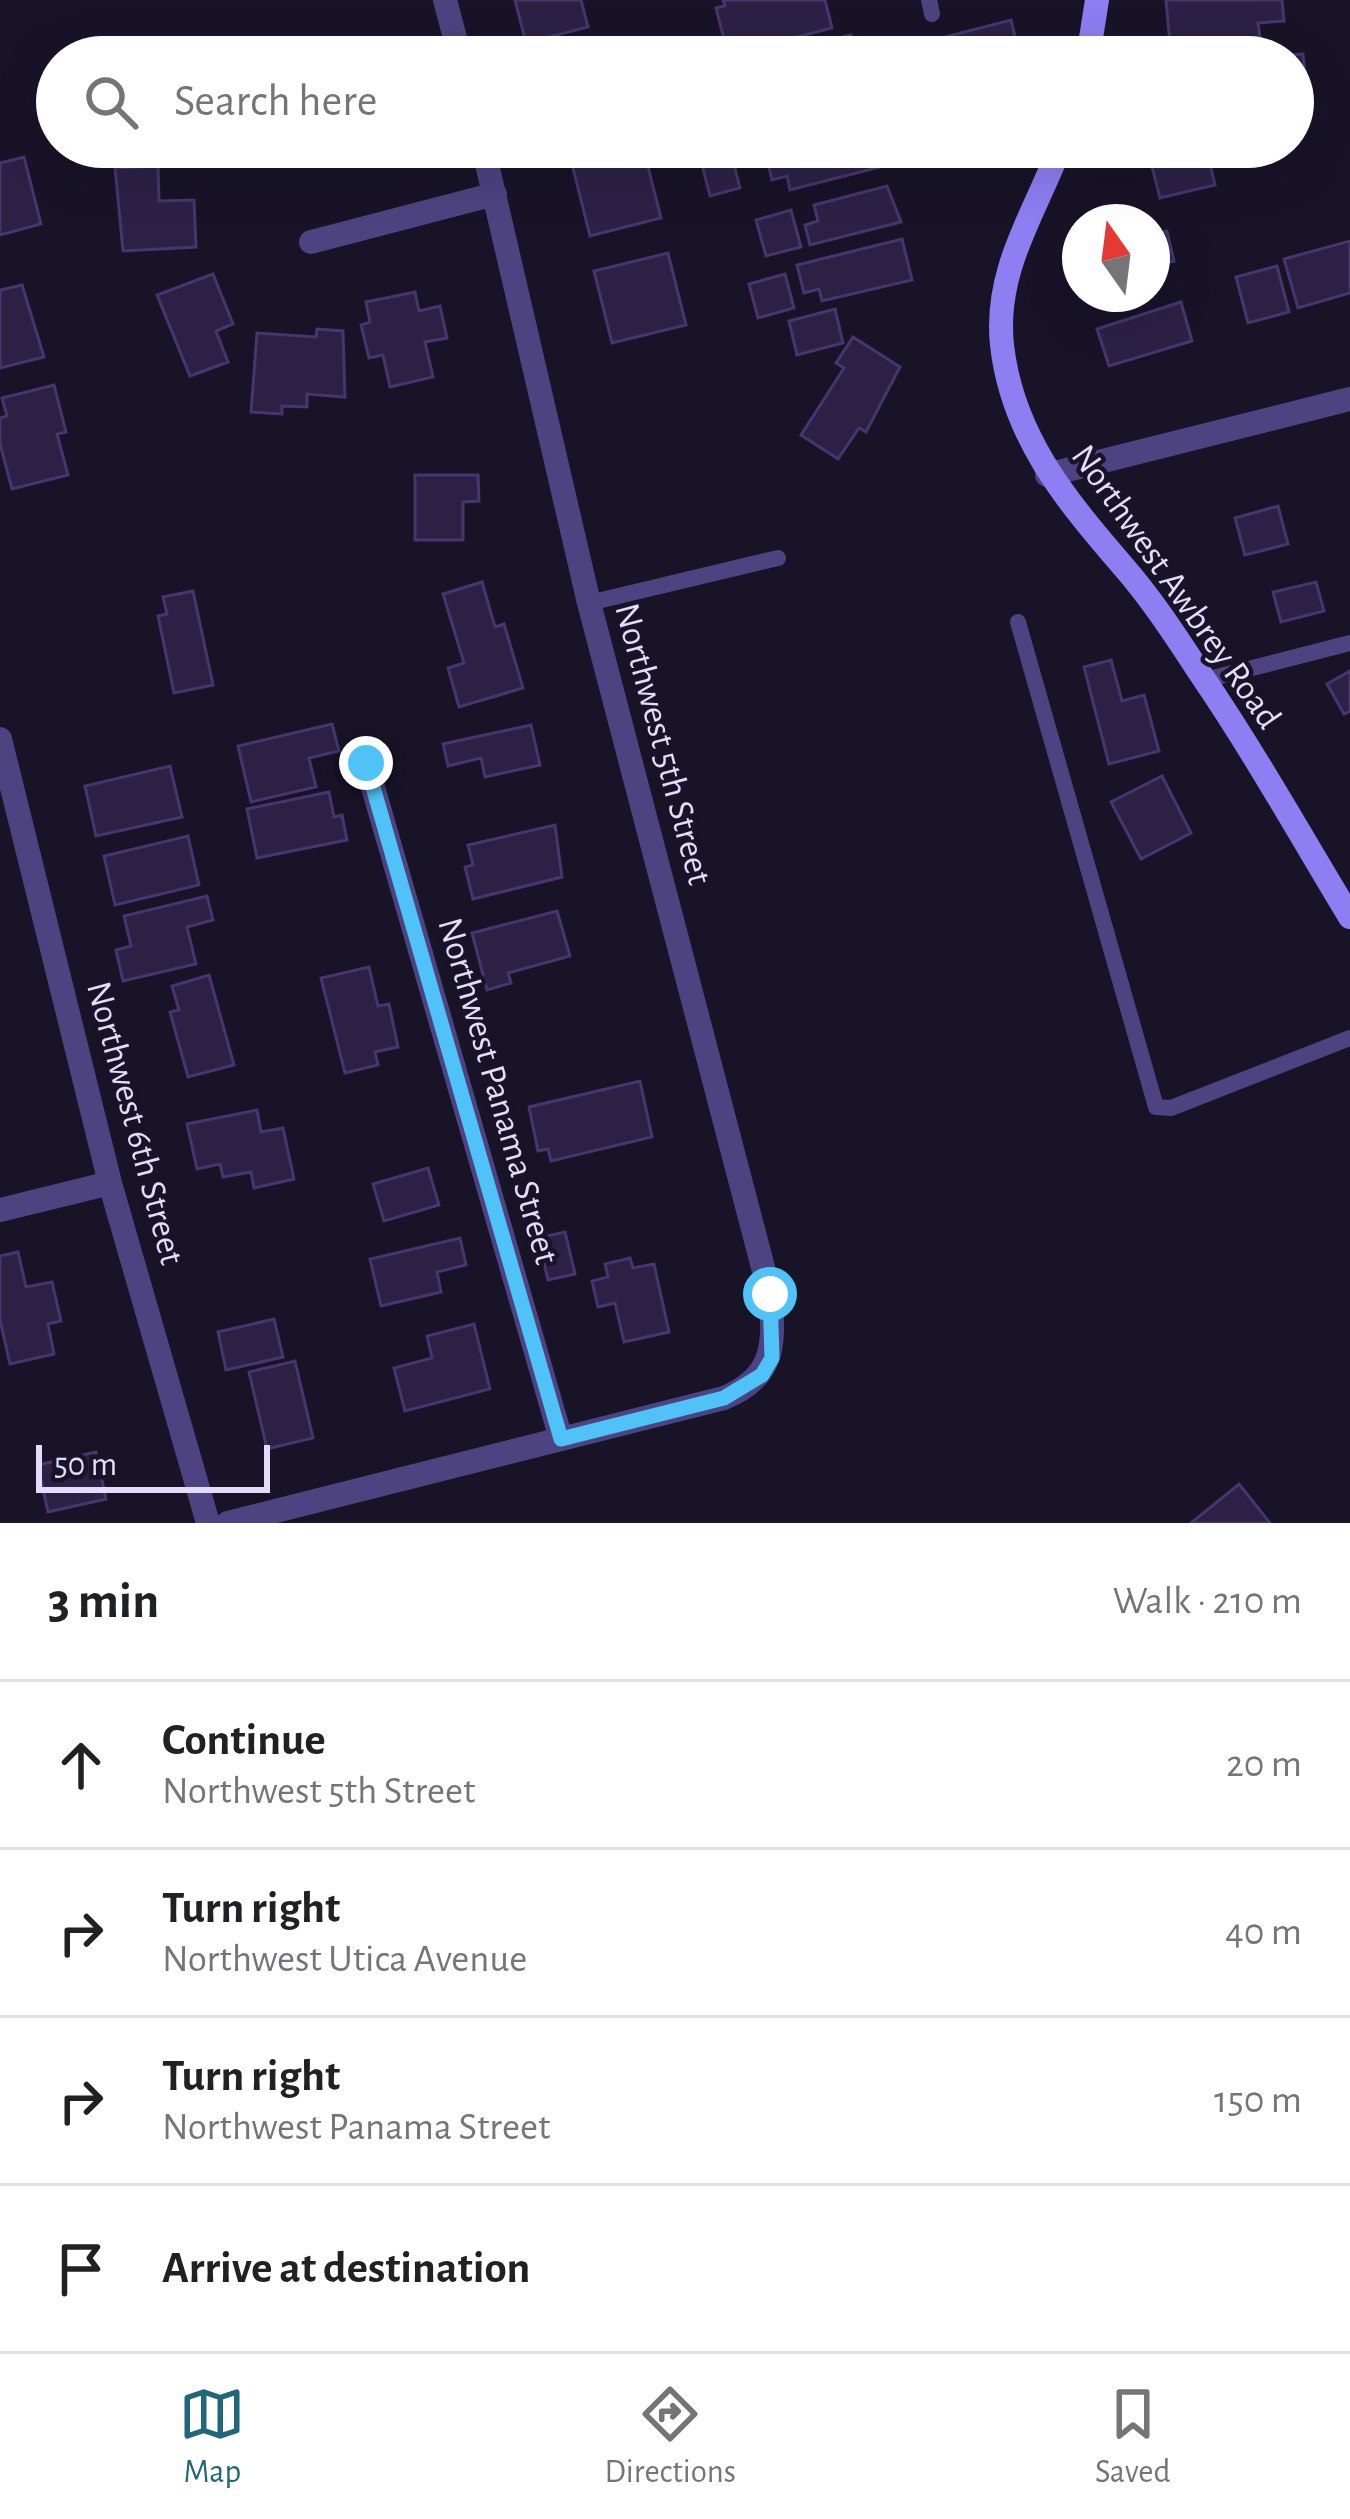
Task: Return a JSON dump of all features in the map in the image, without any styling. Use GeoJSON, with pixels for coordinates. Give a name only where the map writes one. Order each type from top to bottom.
{"type":"FeatureCollection","features":[{"type":"Feature","properties":{"kind":"street"},"geometry":{"type":"LineString","coordinates":[[445,0],[454,36]]}},
{"type":"Feature","properties":{"kind":"street"},"geometry":{"type":"LineString","coordinates":[[1091,36],[1097,0]]}},
{"type":"Feature","properties":{"kind":"street","name":"Northwest 5th Street"},"geometry":{"type":"LineString","coordinates":[[488,168],[589,603],[770,1294],[772,1358],[762,1375],[724,1398],[561,1439]]}},
{"type":"Feature","properties":{"kind":"street","name":"Northwest Awbrey Road"},"geometry":{"type":"LineString","coordinates":[[1050,168],[1019,233],[1003,289],[1002,345],[1020,417],[1047,475],[1150,600],[1341,885],[1350,917]]}},
{"type":"Feature","properties":{"kind":"street"},"geometry":{"type":"LineString","coordinates":[[311,242],[495,194]]}},
{"type":"Feature","properties":{"kind":"street"},"geometry":{"type":"LineString","coordinates":[[1047,475],[1350,399]]}},
{"type":"Feature","properties":{"kind":"street","name":"Northwest 6th Street"},"geometry":{"type":"LineString","coordinates":[[0,739],[110,1183],[208,1523]]}},
{"type":"Feature","properties":{"kind":"street","name":"Northwest Panama Street"},"geometry":{"type":"LineString","coordinates":[[366,763],[561,1439]]}},
{"type":"Feature","properties":{"kind":"street"},"geometry":{"type":"LineString","coordinates":[[0,1210],[110,1183]]}},
{"type":"Feature","properties":{"kind":"street"},"geometry":{"type":"LineString","coordinates":[[228,1523],[561,1439]]}},
{"type":"Feature","properties":{"kind":"lane"},"geometry":{"type":"LineString","coordinates":[[589,603],[778,558]]}},
{"type":"Feature","properties":{"kind":"lane"},"geometry":{"type":"LineString","coordinates":[[1018,622],[1156,1107],[1171,1108],[1350,1038]]}},
{"type":"Feature","properties":{"kind":"lane"},"geometry":{"type":"LineString","coordinates":[[1205,680],[1350,643]]}},
{"type":"Feature","properties":{"kind":"building"},"geometry":{"type":"Polygon","coordinates":[[[515,0],[581,0],[588,27],[553,36],[524,36],[515,0]]]}},
{"type":"Feature","properties":{"kind":"building"},"geometry":{"type":"Polygon","coordinates":[[[723,0],[825,0],[832,28],[801,36],[723,36],[716,8],[725,6],[723,0]]]}},
{"type":"Feature","properties":{"kind":"building"},"geometry":{"type":"Polygon","coordinates":[[[1166,0],[1282,0],[1284,21],[1258,23],[1260,36],[1169,36],[1166,0]]]}},
{"type":"Feature","properties":{"kind":"building"},"geometry":{"type":"Polygon","coordinates":[[[1011,20],[1015,36],[949,36],[1011,20]]]}},
{"type":"Feature","properties":{"kind":"building"},"geometry":{"type":"Polygon","coordinates":[[[24,157],[41,224],[0,235],[0,163],[24,157]]]}},
{"type":"Feature","properties":{"kind":"building"},"geometry":{"type":"Polygon","coordinates":[[[115,168],[158,168],[159,201],[194,200],[196,247],[123,251],[115,168]]]}},
{"type":"Feature","properties":{"kind":"building"},"geometry":{"type":"Polygon","coordinates":[[[573,168],[648,168],[661,218],[590,236],[573,168]]]}},
{"type":"Feature","properties":{"kind":"building"},"geometry":{"type":"Polygon","coordinates":[[[703,168],[735,168],[740,188],[710,196],[703,168]]]}},
{"type":"Feature","properties":{"kind":"building"},"geometry":{"type":"Polygon","coordinates":[[[769,168],[876,168],[790,190],[787,176],[772,180],[769,168]]]}},
{"type":"Feature","properties":{"kind":"building"},"geometry":{"type":"Polygon","coordinates":[[[1152,168],[1211,168],[1215,185],[1160,198],[1152,168]]]}},
{"type":"Feature","properties":{"kind":"building"},"geometry":{"type":"Polygon","coordinates":[[[887,186],[901,222],[810,245],[805,225],[818,221],[814,205],[887,186]]]}},
{"type":"Feature","properties":{"kind":"building"},"geometry":{"type":"Polygon","coordinates":[[[791,210],[801,247],[766,256],[756,220],[791,210]]]}},
{"type":"Feature","properties":{"kind":"building"},"geometry":{"type":"Polygon","coordinates":[[[902,239],[912,280],[822,301],[819,289],[804,293],[797,265],[902,239]]]}},
{"type":"Feature","properties":{"kind":"building"},"geometry":{"type":"Polygon","coordinates":[[[1350,241],[1350,293],[1298,308],[1284,259],[1350,241]]]}},
{"type":"Feature","properties":{"kind":"building"},"geometry":{"type":"Polygon","coordinates":[[[668,253],[686,325],[612,343],[594,271],[668,253]]]}},
{"type":"Feature","properties":{"kind":"building"},"geometry":{"type":"Polygon","coordinates":[[[1277,266],[1289,312],[1248,323],[1236,277],[1277,266]]]}},
{"type":"Feature","properties":{"kind":"building"},"geometry":{"type":"Polygon","coordinates":[[[213,274],[233,324],[216,331],[228,362],[190,376],[157,295],[213,274]]]}},
{"type":"Feature","properties":{"kind":"building"},"geometry":{"type":"Polygon","coordinates":[[[785,274],[794,308],[758,318],[749,284],[785,274]]]}},
{"type":"Feature","properties":{"kind":"building"},"geometry":{"type":"Polygon","coordinates":[[[22,285],[44,357],[0,368],[0,290],[22,285]]]}},
{"type":"Feature","properties":{"kind":"building"},"geometry":{"type":"Polygon","coordinates":[[[415,292],[419,311],[440,306],[447,338],[425,342],[433,377],[390,387],[383,355],[369,358],[361,325],[370,322],[366,302],[415,292]]]}},
{"type":"Feature","properties":{"kind":"building"},"geometry":{"type":"Polygon","coordinates":[[[1181,302],[1192,341],[1109,366],[1097,329],[1150,312],[1170,312],[1170,306],[1181,302]]]}},
{"type":"Feature","properties":{"kind":"building"},"geometry":{"type":"Polygon","coordinates":[[[835,309],[843,343],[797,355],[789,321],[835,309]]]}},
{"type":"Feature","properties":{"kind":"building"},"geometry":{"type":"Polygon","coordinates":[[[317,329],[343,331],[345,397],[307,394],[307,407],[282,406],[282,414],[251,412],[257,333],[316,337],[317,329]]]}},
{"type":"Feature","properties":{"kind":"building"},"geometry":{"type":"Polygon","coordinates":[[[853,337],[900,367],[866,432],[859,428],[838,459],[801,435],[844,368],[836,363],[853,337]]]}},
{"type":"Feature","properties":{"kind":"building"},"geometry":{"type":"Polygon","coordinates":[[[54,385],[66,432],[57,434],[68,475],[12,489],[0,444],[0,418],[7,416],[2,398],[54,385]]]}},
{"type":"Feature","properties":{"kind":"building"},"geometry":{"type":"Polygon","coordinates":[[[415,475],[478,475],[479,501],[463,502],[463,540],[415,540],[415,475]]]}},
{"type":"Feature","properties":{"kind":"building"},"geometry":{"type":"Polygon","coordinates":[[[1278,506],[1288,544],[1245,555],[1235,518],[1278,506]]]}},
{"type":"Feature","properties":{"kind":"building"},"geometry":{"type":"Polygon","coordinates":[[[482,582],[495,627],[504,624],[523,688],[459,707],[448,668],[464,663],[443,594],[482,582]]]}},
{"type":"Feature","properties":{"kind":"building"},"geometry":{"type":"Polygon","coordinates":[[[1316,582],[1324,611],[1281,622],[1273,592],[1316,582]]]}},
{"type":"Feature","properties":{"kind":"building"},"geometry":{"type":"Polygon","coordinates":[[[193,591],[213,685],[174,693],[158,616],[167,614],[163,597],[193,591]]]}},
{"type":"Feature","properties":{"kind":"building"},"geometry":{"type":"Polygon","coordinates":[[[1111,660],[1122,701],[1144,695],[1159,751],[1109,764],[1084,667],[1111,660]]]}},
{"type":"Feature","properties":{"kind":"building"},"geometry":{"type":"Polygon","coordinates":[[[1350,671],[1350,711],[1344,714],[1327,684],[1350,671]]]}},
{"type":"Feature","properties":{"kind":"building"},"geometry":{"type":"Polygon","coordinates":[[[332,724],[339,751],[309,758],[316,787],[251,802],[238,746],[332,724]]]}},
{"type":"Feature","properties":{"kind":"building"},"geometry":{"type":"Polygon","coordinates":[[[531,725],[540,765],[485,777],[481,758],[448,766],[443,744],[531,725]]]}},
{"type":"Feature","properties":{"kind":"building"},"geometry":{"type":"Polygon","coordinates":[[[170,766],[182,817],[96,836],[85,786],[170,766]]]}},
{"type":"Feature","properties":{"kind":"building"},"geometry":{"type":"Polygon","coordinates":[[[1162,776],[1191,833],[1141,859],[1111,802],[1162,776]]]}},
{"type":"Feature","properties":{"kind":"building"},"geometry":{"type":"Polygon","coordinates":[[[329,792],[334,817],[342,815],[347,840],[257,858],[247,809],[329,792]]]}},
{"type":"Feature","properties":{"kind":"building"},"geometry":{"type":"Polygon","coordinates":[[[555,825],[562,877],[473,899],[465,867],[473,865],[468,845],[555,825]]]}},
{"type":"Feature","properties":{"kind":"building"},"geometry":{"type":"Polygon","coordinates":[[[188,836],[199,885],[115,905],[104,856],[188,836]]]}},
{"type":"Feature","properties":{"kind":"building"},"geometry":{"type":"Polygon","coordinates":[[[207,896],[213,920],[187,927],[196,964],[123,981],[116,950],[131,946],[124,916],[207,896]]]}},
{"type":"Feature","properties":{"kind":"building"},"geometry":{"type":"Polygon","coordinates":[[[557,911],[570,956],[508,973],[511,983],[487,990],[472,933],[557,911]]]}},
{"type":"Feature","properties":{"kind":"building"},"geometry":{"type":"Polygon","coordinates":[[[369,967],[378,1006],[389,1004],[398,1047],[375,1052],[378,1065],[345,1073],[321,978],[369,967]]]}},
{"type":"Feature","properties":{"kind":"building"},"geometry":{"type":"Polygon","coordinates":[[[209,975],[234,1065],[188,1077],[170,1012],[179,1010],[172,986],[209,975]]]}},
{"type":"Feature","properties":{"kind":"building"},"geometry":{"type":"Polygon","coordinates":[[[640,1081],[652,1137],[551,1161],[548,1149],[538,1151],[529,1107],[640,1081]]]}},
{"type":"Feature","properties":{"kind":"building"},"geometry":{"type":"Polygon","coordinates":[[[257,1110],[261,1132],[283,1128],[294,1179],[254,1188],[251,1172],[223,1177],[220,1164],[197,1169],[187,1124],[257,1110]]]}},
{"type":"Feature","properties":{"kind":"building"},"geometry":{"type":"Polygon","coordinates":[[[428,1168],[439,1205],[384,1221],[373,1184],[428,1168]]]}},
{"type":"Feature","properties":{"kind":"building"},"geometry":{"type":"Polygon","coordinates":[[[565,1232],[575,1274],[548,1280],[538,1238],[565,1232]]]}},
{"type":"Feature","properties":{"kind":"building"},"geometry":{"type":"Polygon","coordinates":[[[460,1238],[466,1265],[437,1272],[441,1292],[381,1306],[370,1259],[460,1238]]]}},
{"type":"Feature","properties":{"kind":"building"},"geometry":{"type":"Polygon","coordinates":[[[18,1252],[26,1287],[52,1282],[61,1321],[48,1324],[54,1354],[10,1364],[0,1320],[0,1256],[18,1252]]]}},
{"type":"Feature","properties":{"kind":"building"},"geometry":{"type":"Polygon","coordinates":[[[630,1258],[633,1268],[654,1264],[669,1332],[624,1342],[615,1303],[598,1307],[592,1281],[608,1277],[605,1264],[630,1258]]]}},
{"type":"Feature","properties":{"kind":"building"},"geometry":{"type":"Polygon","coordinates":[[[274,1319],[283,1357],[226,1370],[218,1332],[274,1319]]]}},
{"type":"Feature","properties":{"kind":"building"},"geometry":{"type":"Polygon","coordinates":[[[474,1324],[490,1389],[405,1411],[394,1368],[432,1358],[427,1336],[474,1324]]]}},
{"type":"Feature","properties":{"kind":"building"},"geometry":{"type":"Polygon","coordinates":[[[295,1361],[313,1438],[267,1449],[249,1372],[295,1361]]]}},
{"type":"Feature","properties":{"kind":"building"},"geometry":{"type":"Polygon","coordinates":[[[96,1452],[106,1499],[48,1512],[38,1465],[96,1452]]]}},
{"type":"Feature","properties":{"kind":"building"},"geometry":{"type":"Polygon","coordinates":[[[1239,1484],[1270,1523],[1191,1523],[1239,1484]]]}},
{"type":"Feature","properties":{"kind":"route"},"geometry":{"type":"LineString","coordinates":[[366,763],[561,1439],[740,1392],[762,1375],[772,1358],[770,1294]]}}]}
